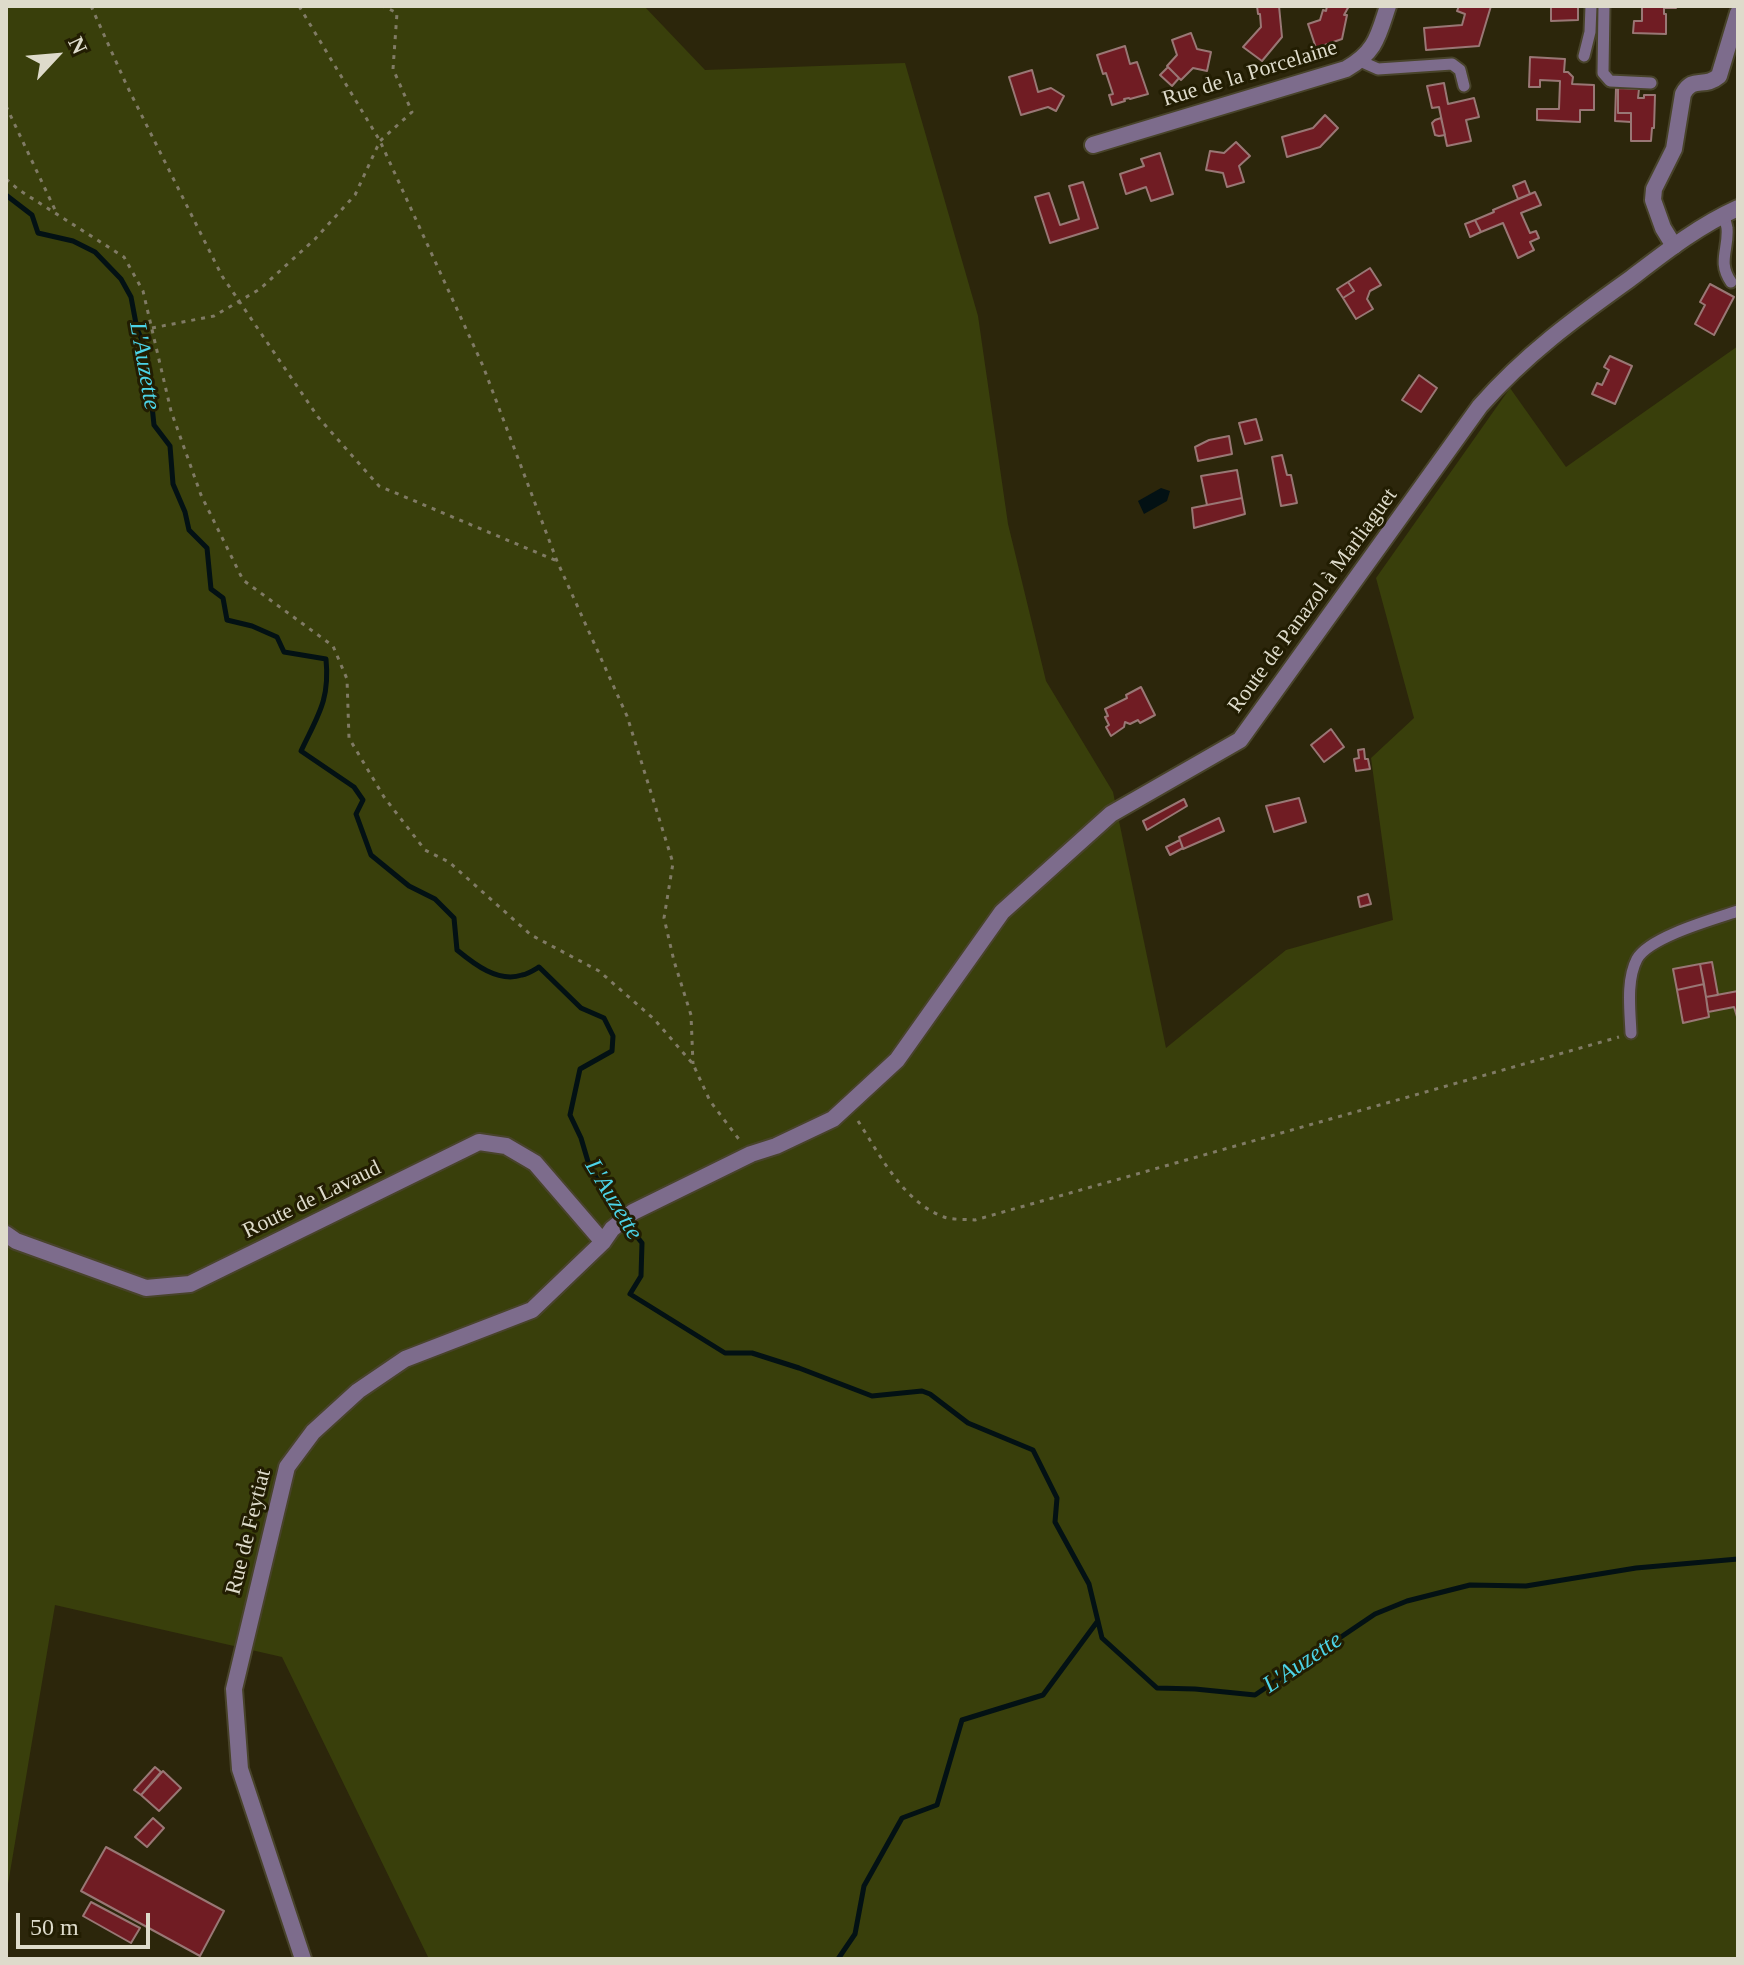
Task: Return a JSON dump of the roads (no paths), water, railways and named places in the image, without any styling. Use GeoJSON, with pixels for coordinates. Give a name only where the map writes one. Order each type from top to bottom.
{"type":"FeatureCollection","features":[{"type":"Feature","properties":{"kind":"street","name":"Rue de la Porcelaine"},"geometry":{"type":"LineString","coordinates":[[1093,145],[1346,69],[1360,61],[1376,42],[1388,6]]}},
{"type":"Feature","properties":{"kind":"street"},"geometry":{"type":"LineString","coordinates":[[1674,246],[1656,213],[1654,189],[1674,149],[1683,94],[1692,83],[1708,82],[1719,76],[1738,13]]}},
{"type":"Feature","properties":{"kind":"street","name":"Route de Panazol à Marliaguet"},"geometry":{"type":"LineString","coordinates":[[607,1236],[633,1212],[751,1154],[776,1146],[833,1119],[848,1106],[897,1060],[1002,912],[1111,814],[1240,740],[1480,406],[1503,379],[1552,336],[1674,246],[1731,211]]}},
{"type":"Feature","properties":{"kind":"street","name":"Route de Lavaud"},"geometry":{"type":"LineString","coordinates":[[6,1234],[16,1241],[146,1288],[190,1284],[479,1142],[506,1146],[535,1163],[607,1236]]}},
{"type":"Feature","properties":{"kind":"street","name":"Rue de Feytiat"},"geometry":{"type":"LineString","coordinates":[[303,1959],[240,1769],[234,1689],[287,1467],[313,1432],[358,1391],[405,1359],[532,1310],[607,1236]]}},
{"type":"Feature","properties":{"kind":"lane"},"geometry":{"type":"LineString","coordinates":[[1584,56],[1590,32],[1591,6]]}},
{"type":"Feature","properties":{"kind":"lane"},"geometry":{"type":"LineString","coordinates":[[1604,6],[1603,73],[1610,81],[1651,83]]}},
{"type":"Feature","properties":{"kind":"lane"},"geometry":{"type":"LineString","coordinates":[[1360,61],[1378,69],[1452,64],[1460,70],[1464,86]]}},
{"type":"Feature","properties":{"kind":"lane"},"geometry":{"type":"LineString","coordinates":[[1731,211],[1724,265],[1724,272],[1731,282]]}},
{"type":"Feature","properties":{"kind":"lane"},"geometry":{"type":"LineString","coordinates":[[1631,1033],[1629,989],[1638,957],[1663,937],[1738,911]]}},
{"type":"Feature","properties":{"kind":"waterway","name":"L'Auzette"},"geometry":{"type":"LineString","coordinates":[[6,195],[32,215],[38,233],[73,241],[95,252],[121,279],[131,297],[137,329],[146,349],[154,425],[170,446],[173,484],[189,530],[207,548],[211,589],[223,598],[227,620],[277,637],[284,652],[326,659],[324,697],[301,751],[354,787],[363,800],[356,814],[371,855],[409,886],[435,899],[454,918],[457,950],[471,961],[487,971],[513,977],[539,967],[581,1008],[604,1018],[613,1036],[612,1051],[580,1069],[570,1115],[589,1165],[612,1205],[642,1243],[641,1276],[630,1294],[725,1353],[752,1353],[872,1396],[922,1391],[968,1423],[1033,1450],[1057,1498],[1055,1522],[1089,1584],[1102,1638],[1157,1688],[1255,1695],[1375,1614],[1407,1601],[1470,1585],[1526,1586],[1636,1568],[1738,1559]]}},
{"type":"Feature","properties":{"kind":"waterway"},"geometry":{"type":"LineString","coordinates":[[838,1959],[855,1934],[864,1886],[902,1818],[937,1805],[962,1720],[1043,1695],[1097,1622]]}}]}
